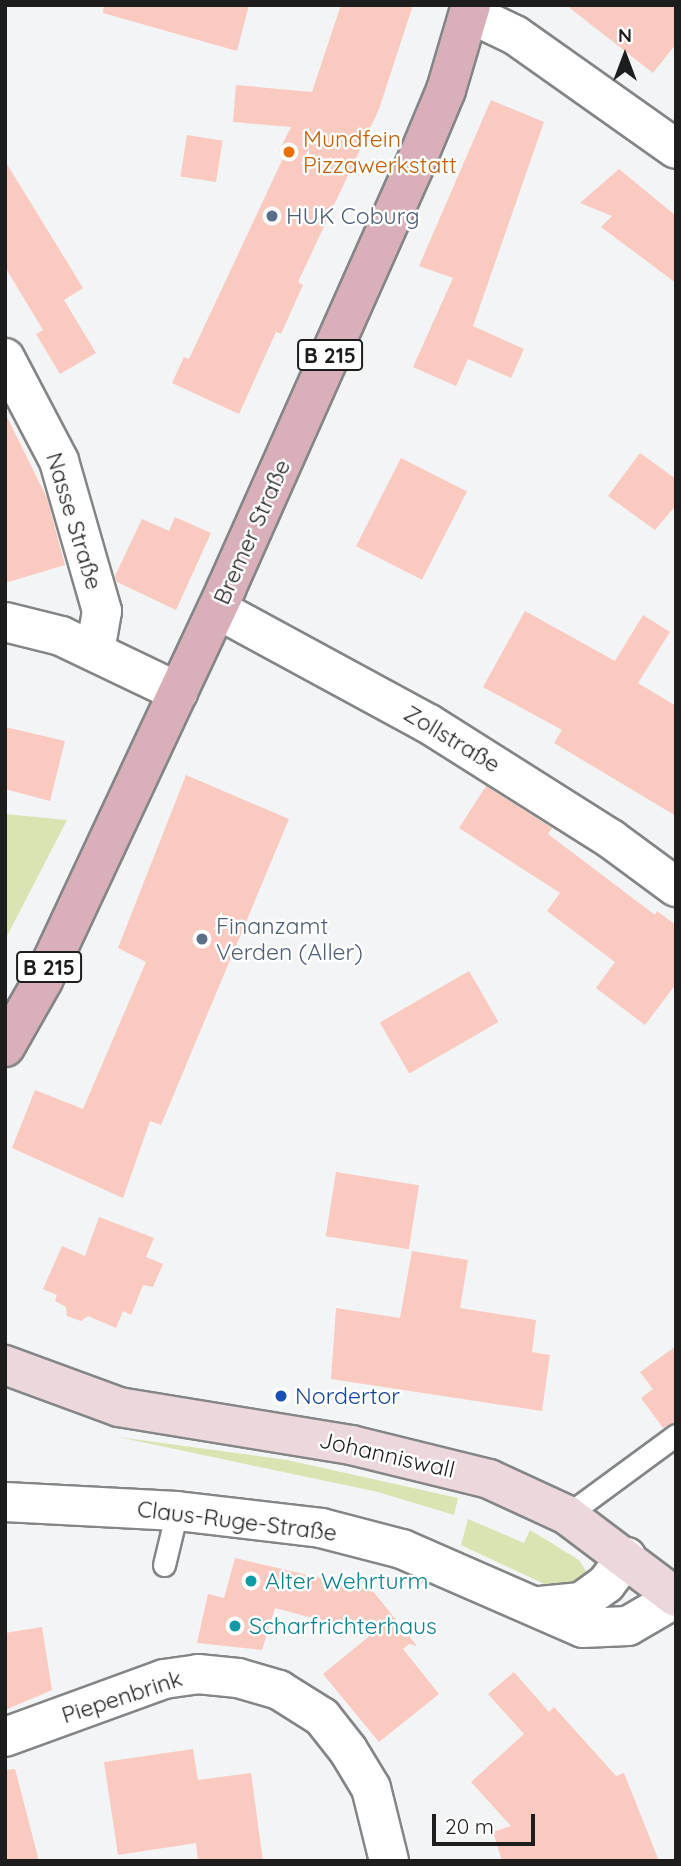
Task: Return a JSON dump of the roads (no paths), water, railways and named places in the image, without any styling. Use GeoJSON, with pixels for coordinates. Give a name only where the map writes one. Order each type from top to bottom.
{"type":"FeatureCollection","features":[{"type":"Feature","properties":{"kind":"main road","name":"Bremer Straße"},"geometry":{"type":"LineString","coordinates":[[6,1046],[43,979],[217,609],[413,169],[446,90],[470,9]]}},
{"type":"Feature","properties":{"kind":"main road","name":"Johanniswall"},"geometry":{"type":"LineString","coordinates":[[5,1339],[66,1390]]}},
{"type":"Feature","properties":{"kind":"main road","name":"Johanniswall"},"geometry":{"type":"LineString","coordinates":[[5,1365],[66,1390],[119,1407],[421,1460],[489,1479],[567,1515],[626,1557],[676,1598]]}},
{"type":"Feature","properties":{"kind":"street"},"geometry":{"type":"LineString","coordinates":[[470,9],[515,35],[676,149]]}},
{"type":"Feature","properties":{"kind":"street","name":"Nasse Straße"},"geometry":{"type":"LineString","coordinates":[[5,358],[59,461],[102,611],[95,651]]}},
{"type":"Feature","properties":{"kind":"street","name":"Zollstraße"},"geometry":{"type":"LineString","coordinates":[[217,609],[429,723],[611,839],[676,887]]}},
{"type":"Feature","properties":{"kind":"street"},"geometry":{"type":"LineString","coordinates":[[5,622],[95,651],[178,692]]}},
{"type":"Feature","properties":{"kind":"street","name":"Claus-Ruge-Straße"},"geometry":{"type":"LineString","coordinates":[[5,1502],[177,1511],[321,1528],[402,1549],[540,1606],[583,1628],[601,1630],[650,1617],[676,1598]]}},
{"type":"Feature","properties":{"kind":"street","name":"Claus-Ruge-Straße"},"geometry":{"type":"LineString","coordinates":[[540,1606],[581,1602],[606,1584],[626,1557]]}},
{"type":"Feature","properties":{"kind":"street","name":"Piepenbrink"},"geometry":{"type":"LineString","coordinates":[[5,1737],[164,1679],[198,1674],[238,1678],[279,1690],[322,1717],[348,1750],[371,1788],[389,1861]]}},
{"type":"Feature","properties":{"kind":"lane"},"geometry":{"type":"LineString","coordinates":[[567,1515],[676,1435]]}},
{"type":"Feature","properties":{"kind":"lane"},"geometry":{"type":"LineString","coordinates":[[164,1565],[177,1511]]}},
{"type":"Feature","properties":{"kind":"place","name":"Mundfein Pizzawerkstatt"},"geometry":{"type":"Point","coordinates":[289,152]}},
{"type":"Feature","properties":{"kind":"place","name":"HUK Coburg"},"geometry":{"type":"Point","coordinates":[272,216]}},
{"type":"Feature","properties":{"kind":"place","name":"Finanzamt Verden (Aller)"},"geometry":{"type":"Point","coordinates":[202,939]}},
{"type":"Feature","properties":{"kind":"place","name":"Nordertor"},"geometry":{"type":"Point","coordinates":[281,1396]}},
{"type":"Feature","properties":{"kind":"place","name":"Alter Wehrturm"},"geometry":{"type":"Point","coordinates":[251,1581]}},
{"type":"Feature","properties":{"kind":"place","name":"Scharfrichterhaus"},"geometry":{"type":"Point","coordinates":[235,1626]}}]}
